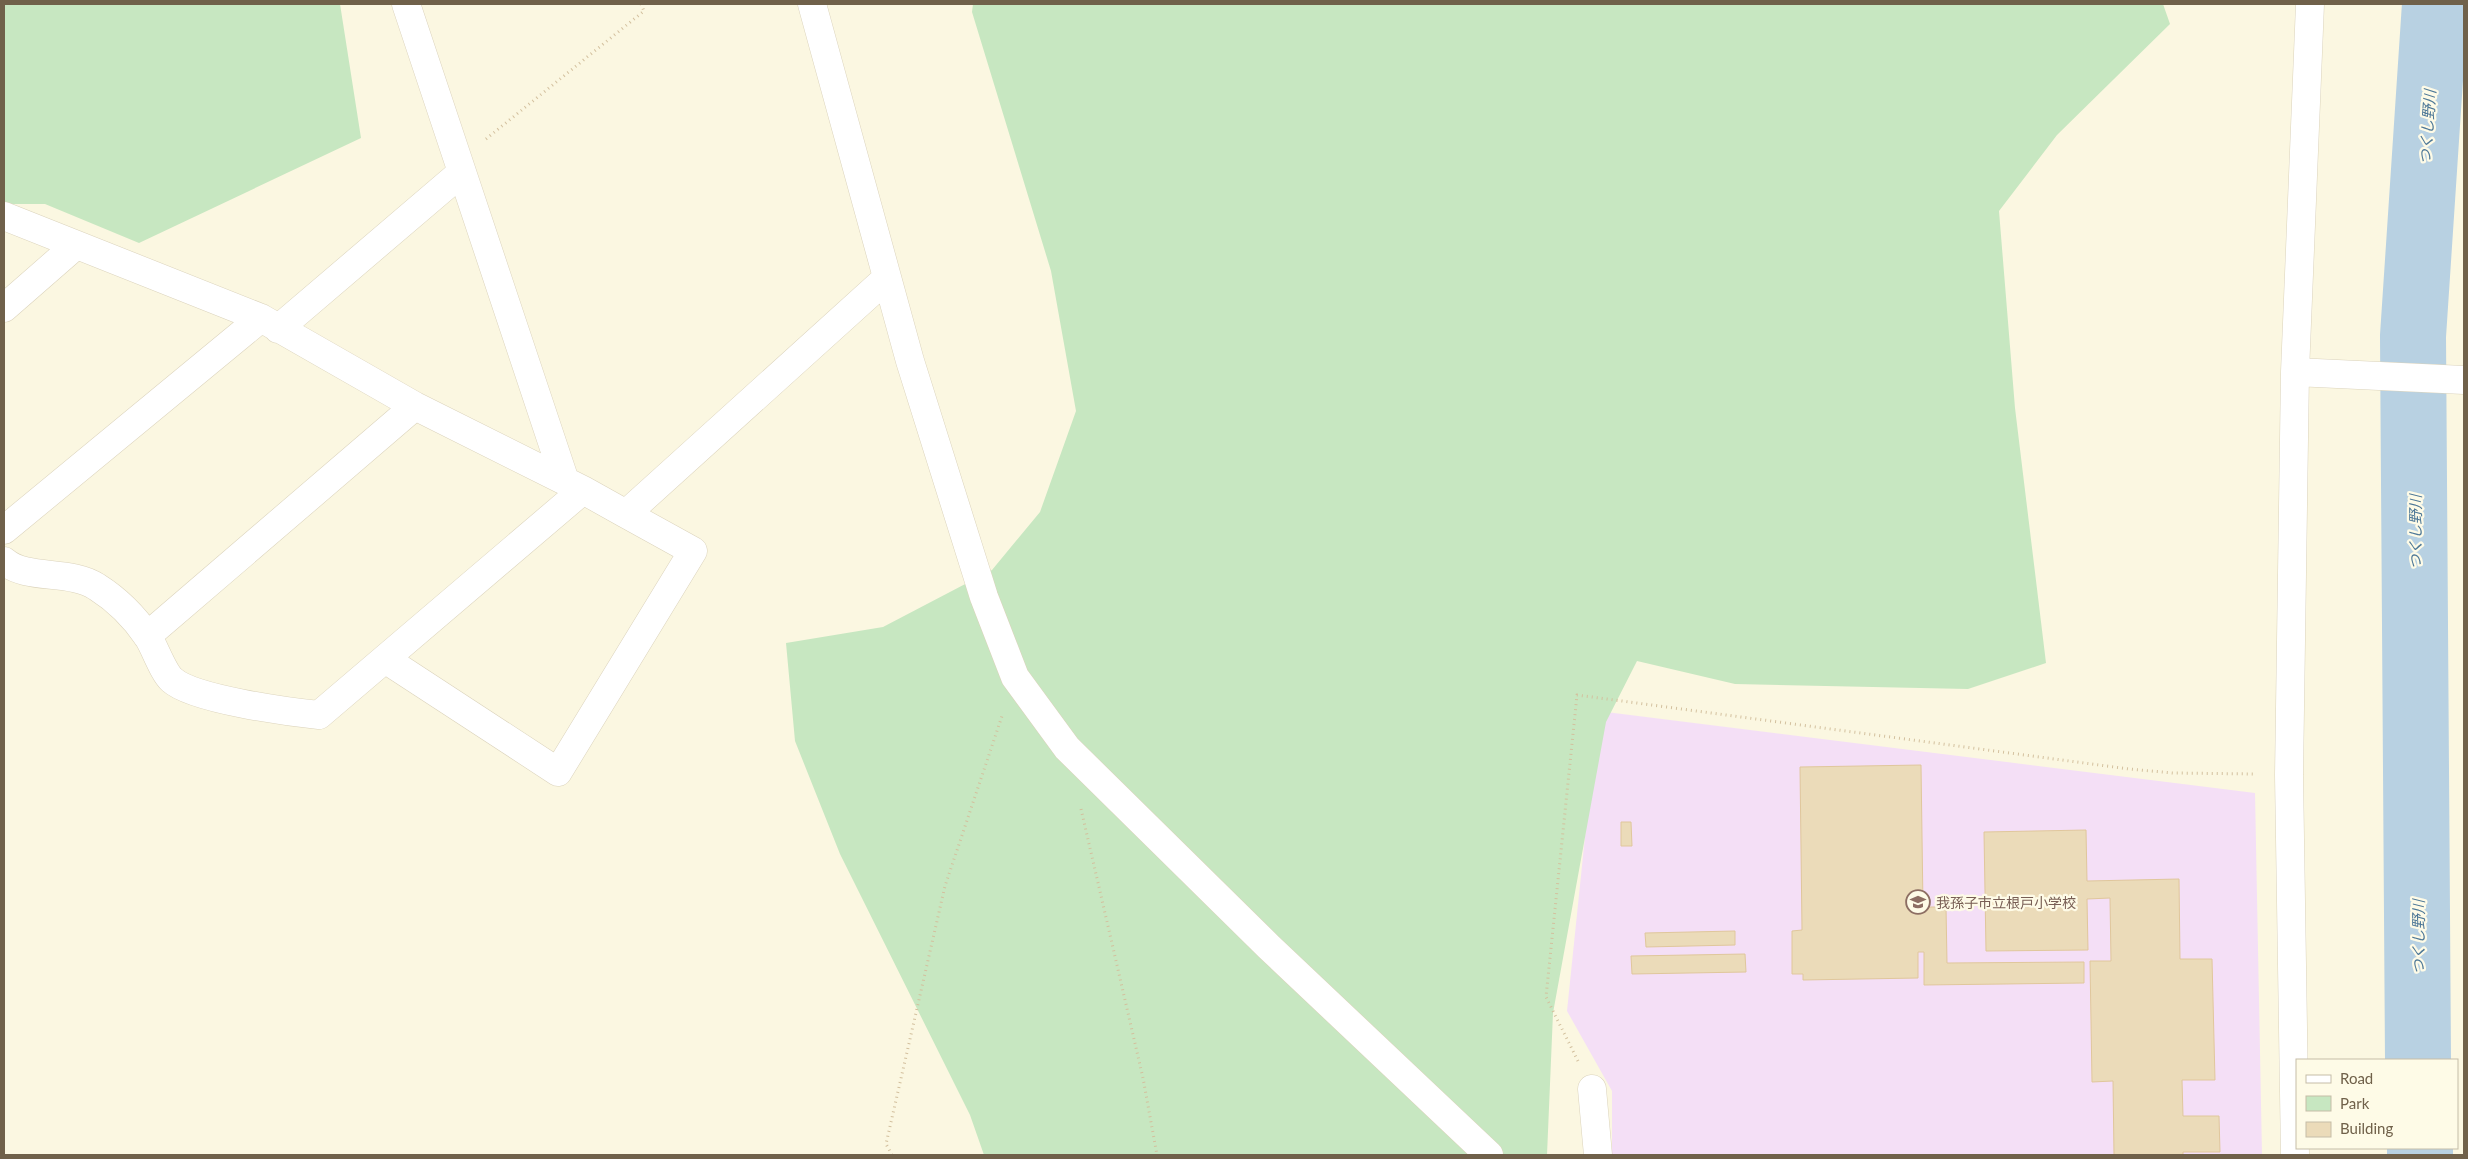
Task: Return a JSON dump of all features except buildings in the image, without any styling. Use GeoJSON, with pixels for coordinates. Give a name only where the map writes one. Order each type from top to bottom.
{"type":"FeatureCollection","features":[{"type":"Feature","properties":{"kind":"street"},"geometry":{"type":"LineString","coordinates":[[406,4],[461,167],[574,485]]}},
{"type":"Feature","properties":{"kind":"street"},"geometry":{"type":"LineString","coordinates":[[812,4],[910,361],[984,597],[1015,677],[1067,748],[1262,940],[1489,1155]]}},
{"type":"Feature","properties":{"kind":"street"},"geometry":{"type":"LineString","coordinates":[[2295,1155],[2289,775],[2295,372],[2310,4]]}},
{"type":"Feature","properties":{"kind":"street"},"geometry":{"type":"LineString","coordinates":[[4,530],[269,323],[461,167]]}},
{"type":"Feature","properties":{"kind":"street"},"geometry":{"type":"LineString","coordinates":[[4,216],[269,323],[415,406],[574,485],[693,551],[558,772],[385,659]]}},
{"type":"Feature","properties":{"kind":"street"},"geometry":{"type":"LineString","coordinates":[[4,308],[75,246]]}},
{"type":"Feature","properties":{"kind":"street"},"geometry":{"type":"LineString","coordinates":[[626,514],[887,278]]}},
{"type":"Feature","properties":{"kind":"street"},"geometry":{"type":"LineString","coordinates":[[2295,372],[2464,380]]}},
{"type":"Feature","properties":{"kind":"street"},"geometry":{"type":"LineString","coordinates":[[147,636],[415,406]]}},
{"type":"Feature","properties":{"kind":"street"},"geometry":{"type":"LineString","coordinates":[[4,561],[13,569],[64,575],[95,585],[119,604],[147,636],[172,680],[205,696],[300,714],[319,715],[385,659],[574,485]]}},
{"type":"Feature","properties":{"kind":"street"},"geometry":{"type":"LineString","coordinates":[[1592,1088],[1598,1155]]}},
{"type":"Feature","properties":{"kind":"path"},"geometry":{"type":"LineString","coordinates":[[461,167],[644,11],[641,4]]}},
{"type":"Feature","properties":{"kind":"path"},"geometry":{"type":"LineString","coordinates":[[892,1155],[886,1144],[945,886],[1015,677]]}},
{"type":"Feature","properties":{"kind":"path"},"geometry":{"type":"LineString","coordinates":[[1592,1088],[1546,996],[1577,695],[2129,769],[2173,773],[2289,775]]}},
{"type":"Feature","properties":{"kind":"path"},"geometry":{"type":"LineString","coordinates":[[1080,806],[1143,1078],[1158,1155]]}},
{"type":"Feature","properties":{"kind":"shaded area","name":"我孫子市立根戸小学校"},"geometry":{"type":"Polygon","coordinates":[[[1598,711],[2255,793],[2262,1155],[1612,1155],[1612,1091],[1567,1011],[1598,711]]]}},
{"type":"Feature","properties":{"kind":"green space"},"geometry":{"type":"Polygon","coordinates":[[[4,4],[340,4],[361,138],[139,243],[45,204],[4,204],[4,4]]]}},
{"type":"Feature","properties":{"kind":"green space"},"geometry":{"type":"Polygon","coordinates":[[[973,4],[2163,4],[2170,24],[2057,135],[1999,211],[2015,408],[2046,663],[1968,689],[1735,684],[1637,661],[1606,722],[1553,1013],[1547,1155],[984,1155],[970,1115],[840,854],[795,741],[786,643],[883,627],[992,570],[1040,512],[1076,411],[1051,271],[972,12],[973,4]]]}},
{"type":"Feature","properties":{"kind":"waterway","name":"つくし野川"},"geometry":{"type":"LineString","coordinates":[[2418,1059],[2413,336],[2435,4]]}},
{"type":"Feature","properties":{"kind":"waterway","name":"つくし野川"},"geometry":{"type":"LineString","coordinates":[[2420,1149],[2420,1155]]}},
{"type":"Feature","properties":{"kind":"place","name":"我孫子市立根戸小学校"},"geometry":{"type":"Point","coordinates":[1918,902]}}]}
